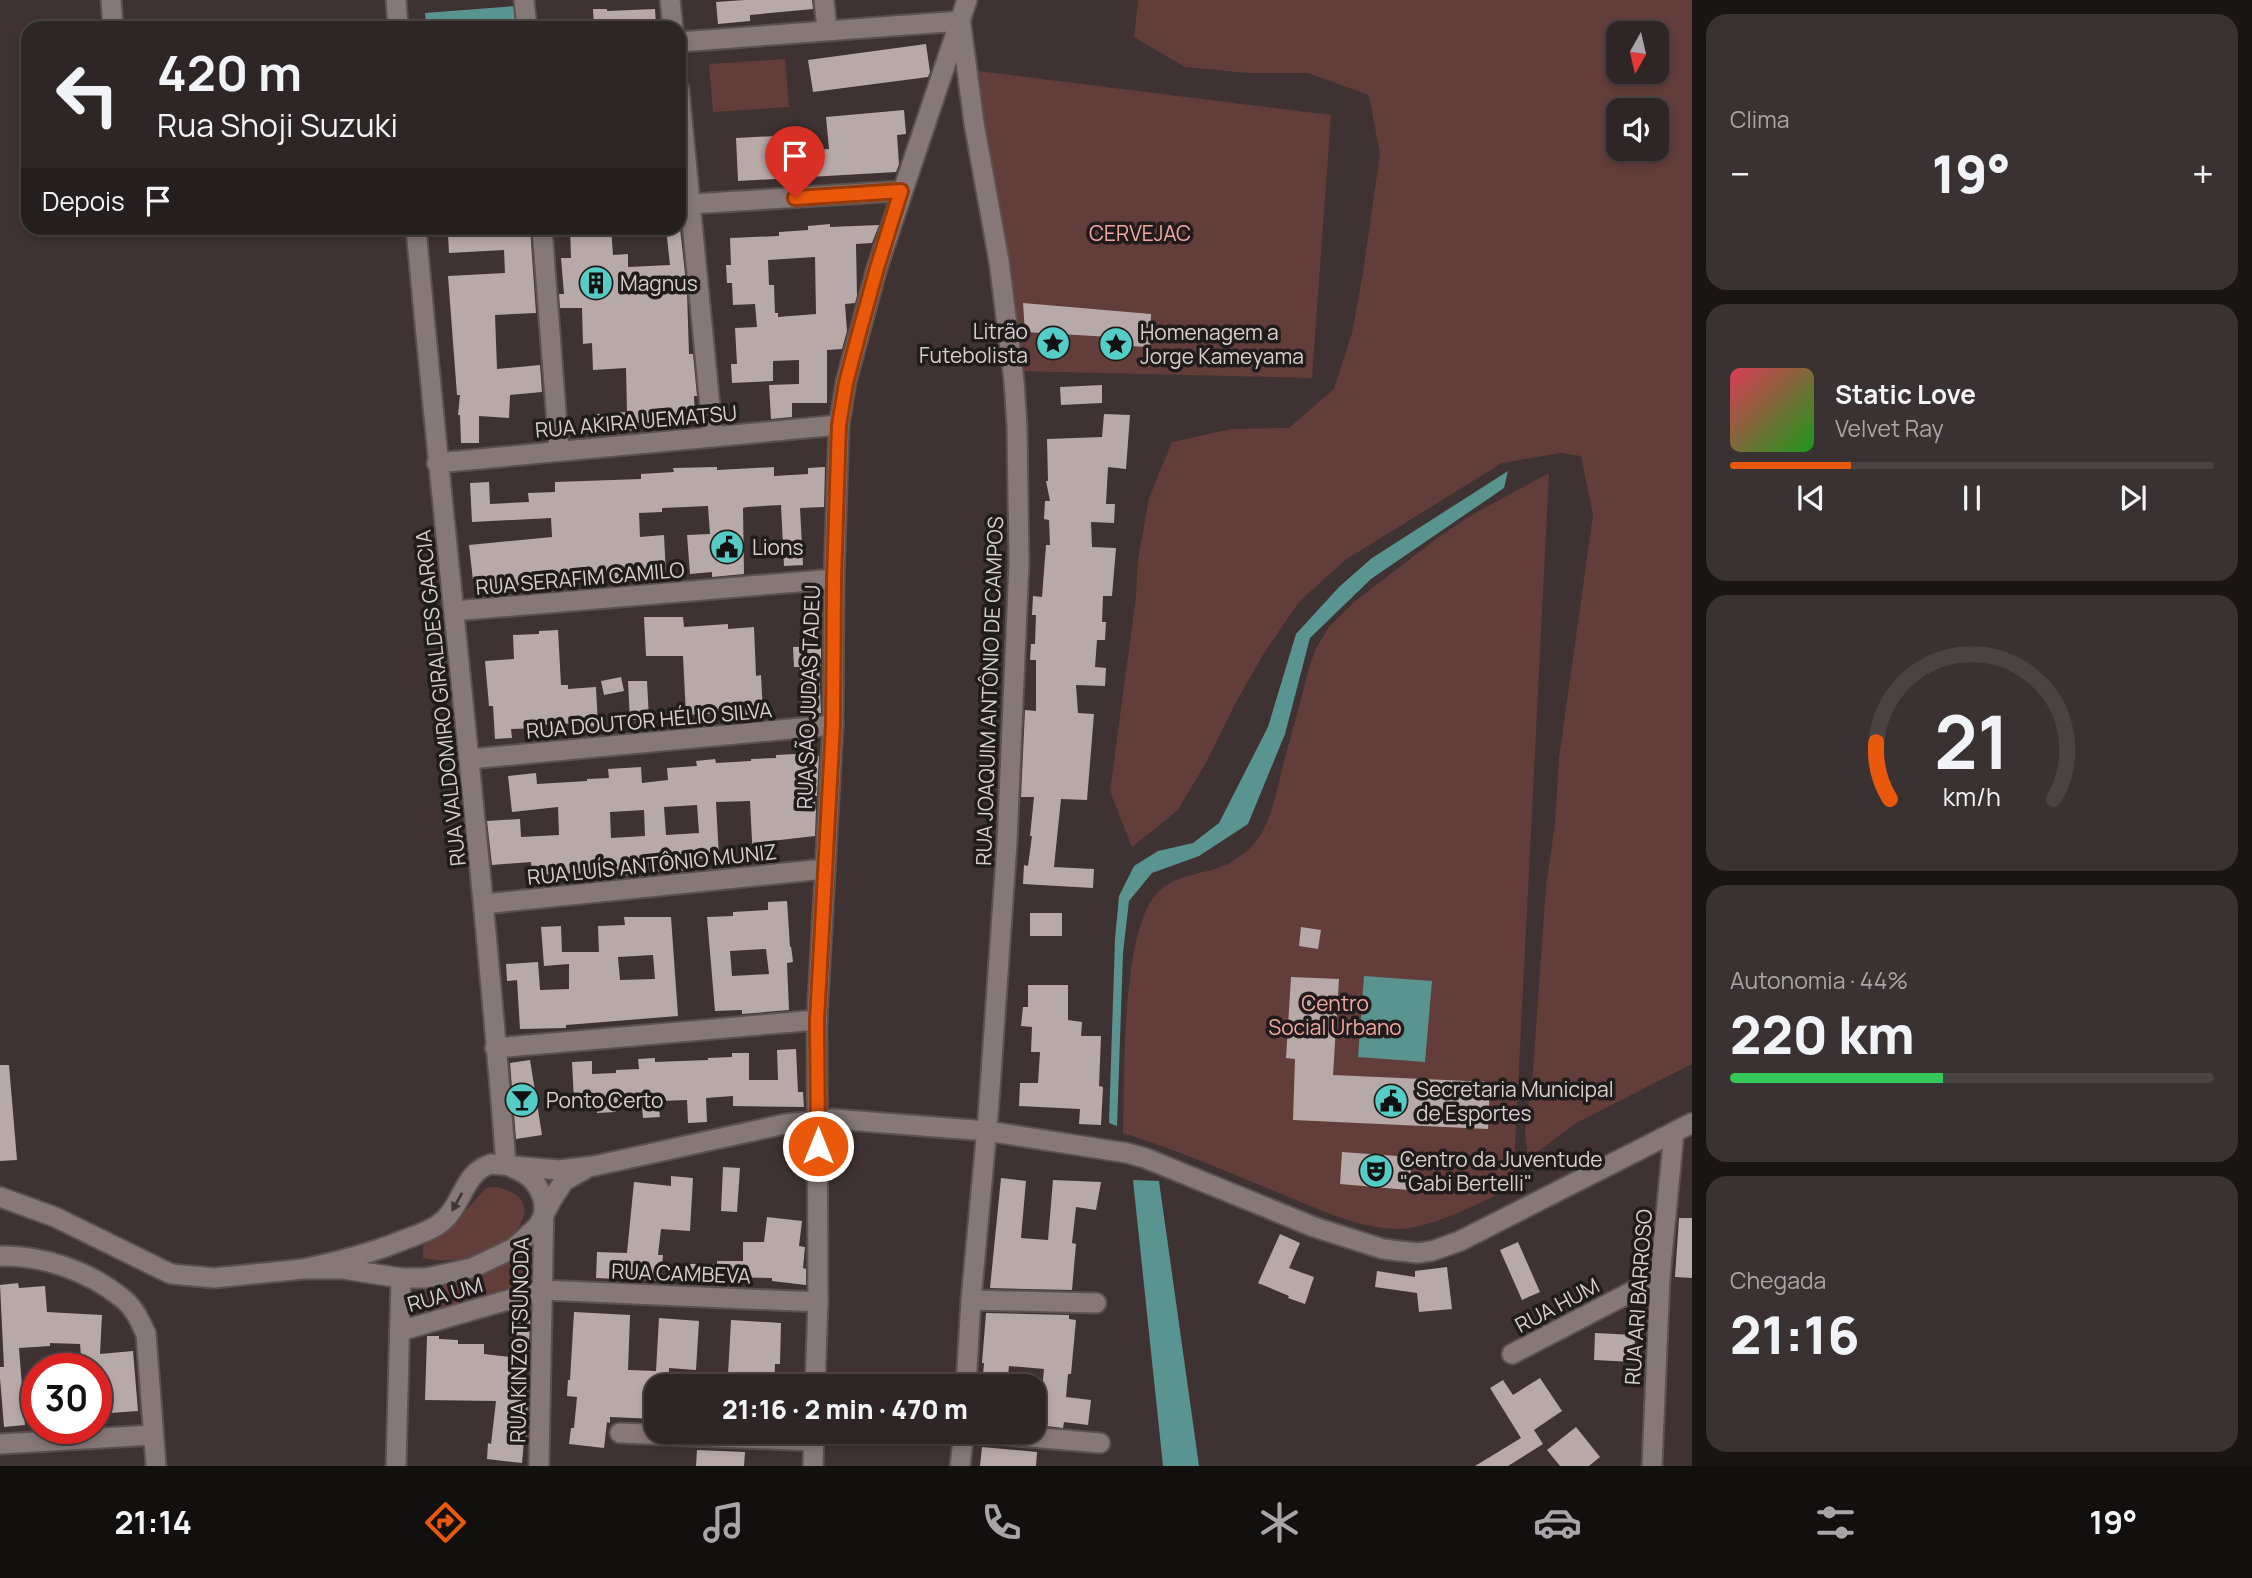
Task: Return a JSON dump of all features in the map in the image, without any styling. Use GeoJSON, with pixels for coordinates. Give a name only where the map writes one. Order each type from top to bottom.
{"type":"FeatureCollection","features":[{"type":"Feature","properties":{"kind":"street"},"geometry":{"type":"LineString","coordinates":[[111,0],[112,21]]}},
{"type":"Feature","properties":{"kind":"street"},"geometry":{"type":"LineString","coordinates":[[396,0],[398,21]]}},
{"type":"Feature","properties":{"kind":"street"},"geometry":{"type":"LineString","coordinates":[[524,0],[526,21]]}},
{"type":"Feature","properties":{"kind":"street"},"geometry":{"type":"LineString","coordinates":[[670,0],[672,21]]}},
{"type":"Feature","properties":{"kind":"street"},"geometry":{"type":"LineString","coordinates":[[824,0],[827,30]]}},
{"type":"Feature","properties":{"kind":"street","name":"RUA JOAQUIM ANTÔNIO DE CAMPOS"},"geometry":{"type":"LineString","coordinates":[[959,0],[974,123],[999,261],[1014,381],[1019,563],[1007,843],[967,1374]]}},
{"type":"Feature","properties":{"kind":"street","name":"RUA SÃO JUDAS TADEU"},"geometry":{"type":"LineString","coordinates":[[816,1374],[817,1020],[833,725],[839,425],[850,370],[877,268],[967,0]]}},
{"type":"Feature","properties":{"kind":"street"},"geometry":{"type":"LineString","coordinates":[[686,40],[961,21]]}},
{"type":"Feature","properties":{"kind":"street"},"geometry":{"type":"LineString","coordinates":[[686,162],[713,437]]}},
{"type":"Feature","properties":{"kind":"street"},"geometry":{"type":"LineString","coordinates":[[690,204],[901,191]]}},
{"type":"Feature","properties":{"kind":"street","name":"RUA VALDOMIRO GIRALDES GARCIA"},"geometry":{"type":"LineString","coordinates":[[417,235],[484,904],[506,1165]]}},
{"type":"Feature","properties":{"kind":"street"},"geometry":{"type":"LineString","coordinates":[[543,235],[559,451]]}},
{"type":"Feature","properties":{"kind":"street","name":"RUA AKIRA UEMATSU"},"geometry":{"type":"LineString","coordinates":[[438,463],[839,425]]}},
{"type":"Feature","properties":{"kind":"street","name":"RUA SERAFIM CAMILO"},"geometry":{"type":"LineString","coordinates":[[454,611],[834,579]]}},
{"type":"Feature","properties":{"kind":"street","name":"RUA DOUTOR HÉLIO SILVA"},"geometry":{"type":"LineString","coordinates":[[470,760],[833,725]]}},
{"type":"Feature","properties":{"kind":"street","name":"RUA LUÍS ANTÔNIO MUNIZ"},"geometry":{"type":"LineString","coordinates":[[484,904],[824,869]]}},
{"type":"Feature","properties":{"kind":"street"},"geometry":{"type":"LineString","coordinates":[[495,1048],[817,1020]]}},
{"type":"Feature","properties":{"kind":"street"},"geometry":{"type":"LineString","coordinates":[[297,1270],[356,1258],[435,1227],[451,1213],[470,1179],[482,1166],[491,1164],[559,1170],[594,1166],[768,1127],[848,1119],[987,1131],[1102,1148],[1145,1158],[1339,1236],[1383,1249],[1417,1253],[1432,1251],[1460,1241],[1692,1123]]}},
{"type":"Feature","properties":{"kind":"street","name":"RUA ARI BARROSO"},"geometry":{"type":"LineString","coordinates":[[1652,1466],[1660,1277],[1674,1132]]}},
{"type":"Feature","properties":{"kind":"street"},"geometry":{"type":"LineString","coordinates":[[506,1165],[536,1182],[541,1190],[544,1215]]}},
{"type":"Feature","properties":{"kind":"street"},"geometry":{"type":"LineString","coordinates":[[0,1197],[63,1221],[171,1274],[214,1278],[297,1270],[360,1270],[401,1278],[440,1276],[472,1268],[524,1240],[533,1233],[564,1181],[594,1166]]}},
{"type":"Feature","properties":{"kind":"street","name":"RUA KINZO TSUNODA"},"geometry":{"type":"LineString","coordinates":[[539,1466],[544,1215]]}},
{"type":"Feature","properties":{"kind":"street"},"geometry":{"type":"LineString","coordinates":[[396,1466],[401,1278],[395,1271],[393,1261],[402,1241]]}},
{"type":"Feature","properties":{"kind":"street"},"geometry":{"type":"LineString","coordinates":[[0,1256],[34,1259],[66,1267],[96,1281],[124,1299],[138,1316],[146,1334],[156,1466]]}},
{"type":"Feature","properties":{"kind":"street","name":"RUA HUM"},"geometry":{"type":"LineString","coordinates":[[1511,1354],[1660,1277]]}},
{"type":"Feature","properties":{"kind":"street","name":"RUA CAMBEVA"},"geometry":{"type":"LineString","coordinates":[[543,1290],[818,1302]]}},
{"type":"Feature","properties":{"kind":"street","name":"RUA UM"},"geometry":{"type":"LineString","coordinates":[[400,1331],[543,1290]]}},
{"type":"Feature","properties":{"kind":"street"},"geometry":{"type":"LineString","coordinates":[[971,1300],[1096,1303]]}},
{"type":"Feature","properties":{"kind":"street"},"geometry":{"type":"LineString","coordinates":[[620,1433],[644,1433]]}},
{"type":"Feature","properties":{"kind":"street"},"geometry":{"type":"LineString","coordinates":[[0,1444],[153,1436]]}},
{"type":"Feature","properties":{"kind":"street"},"geometry":{"type":"LineString","coordinates":[[1046,1438],[1100,1443]]}},
{"type":"Feature","properties":{"kind":"street"},"geometry":{"type":"LineString","coordinates":[[813,1466],[814,1444]]}},
{"type":"Feature","properties":{"kind":"street"},"geometry":{"type":"LineString","coordinates":[[960,1466],[963,1444]]}},
{"type":"Feature","properties":{"kind":"green space"},"geometry":{"type":"Polygon","coordinates":[[[1138,0],[1692,0],[1692,1064],[1576,1123],[1528,1159],[1525,1131],[1533,1071],[1546,886],[1555,824],[1559,758],[1593,515],[1581,456],[1560,453],[1502,463],[1345,560],[1299,602],[1264,653],[1178,810],[1132,847],[1110,791],[1136,597],[1138,560],[1149,498],[1172,442],[1231,429],[1289,428],[1334,389],[1352,333],[1380,154],[1369,95],[1308,73],[1248,73],[1185,67],[1134,37],[1138,0]]]}},
{"type":"Feature","properties":{"kind":"green space"},"geometry":{"type":"Polygon","coordinates":[[[785,59],[789,107],[713,112],[709,64],[785,59]]]}},
{"type":"Feature","properties":{"kind":"green space","name":"CERVEJAC"},"geometry":{"type":"Polygon","coordinates":[[[978,71],[1331,115],[1312,378],[1016,371],[978,71]]]}},
{"type":"Feature","properties":{"kind":"green space","name":"Centro Social Urbano"},"geometry":{"type":"Polygon","coordinates":[[[1549,473],[1513,1187],[1456,1214],[1425,1225],[1382,1228],[1339,1217],[1184,1154],[1123,1133],[1130,977],[1135,946],[1153,898],[1170,883],[1233,861],[1257,840],[1267,823],[1273,804],[1309,668],[1316,648],[1329,627],[1353,603],[1440,536],[1470,516],[1549,473]]]}},
{"type":"Feature","properties":{"kind":"green space"},"geometry":{"type":"Polygon","coordinates":[[[496,1187],[518,1196],[523,1203],[523,1219],[511,1235],[502,1243],[474,1256],[454,1260],[423,1258],[423,1247],[428,1237],[453,1225],[486,1188],[496,1187]]]}},
{"type":"Feature","properties":{"kind":"green space"},"geometry":{"type":"Polygon","coordinates":[[[533,1237],[527,1290],[424,1320],[425,1281],[533,1237]]]}},
{"type":"Feature","properties":{"kind":"water"},"geometry":{"type":"Polygon","coordinates":[[[515,6],[516,21],[426,21],[425,13],[515,6]]]}},
{"type":"Feature","properties":{"kind":"water"},"geometry":{"type":"Polygon","coordinates":[[[1508,471],[1504,488],[1371,579],[1310,638],[1285,734],[1248,824],[1199,856],[1152,873],[1129,901],[1123,953],[1117,1126],[1109,1123],[1115,939],[1119,896],[1134,866],[1158,851],[1193,843],[1219,823],[1268,727],[1296,634],[1339,587],[1372,558],[1508,471]]]}},
{"type":"Feature","properties":{"kind":"water"},"geometry":{"type":"Polygon","coordinates":[[[1364,976],[1432,981],[1425,1062],[1358,1057],[1364,976]]]}},
{"type":"Feature","properties":{"kind":"water"},"geometry":{"type":"Polygon","coordinates":[[[1133,1180],[1159,1181],[1199,1466],[1163,1466],[1133,1180]]]}},
{"type":"Feature","properties":{"kind":"building"},"geometry":{"type":"Polygon","coordinates":[[[812,0],[813,9],[750,15],[750,21],[718,24],[716,2],[812,0]]]}},
{"type":"Feature","properties":{"kind":"building"},"geometry":{"type":"Polygon","coordinates":[[[593,9],[655,9],[656,21],[594,21],[593,9]]]}},
{"type":"Feature","properties":{"kind":"building"},"geometry":{"type":"Polygon","coordinates":[[[926,44],[930,72],[928,77],[813,92],[808,60],[926,44]]]}},
{"type":"Feature","properties":{"kind":"building"},"geometry":{"type":"Polygon","coordinates":[[[904,110],[906,134],[897,135],[899,164],[896,172],[738,181],[736,138],[793,135],[794,151],[829,149],[826,117],[904,110]]]}},
{"type":"Feature","properties":{"kind":"building"},"geometry":{"type":"Polygon","coordinates":[[[879,225],[872,243],[856,244],[857,296],[855,303],[845,304],[847,331],[842,349],[827,350],[827,403],[792,403],[792,417],[771,419],[769,385],[799,384],[799,360],[773,361],[773,381],[732,383],[731,364],[737,364],[735,328],[757,327],[755,304],[733,305],[732,283],[727,283],[726,265],[731,265],[730,238],[779,236],[779,232],[808,230],[808,226],[879,225]],[[815,257],[768,260],[769,285],[774,285],[775,313],[778,313],[778,317],[816,314],[815,257]]]}},
{"type":"Feature","properties":{"kind":"building"},"geometry":{"type":"Polygon","coordinates":[[[448,235],[530,235],[536,313],[495,315],[497,369],[540,365],[542,392],[510,395],[509,418],[479,416],[479,443],[461,443],[458,415],[460,395],[457,395],[448,276],[505,273],[504,250],[449,253],[448,235]]]}},
{"type":"Feature","properties":{"kind":"building"},"geometry":{"type":"Polygon","coordinates":[[[570,235],[612,235],[613,255],[628,254],[628,267],[670,265],[667,235],[681,235],[687,292],[689,354],[693,354],[697,396],[694,396],[695,421],[638,423],[639,430],[597,432],[596,414],[627,412],[626,368],[593,370],[592,343],[583,344],[582,308],[560,308],[559,294],[564,294],[561,258],[571,258],[570,235]]]}},
{"type":"Feature","properties":{"kind":"building"},"geometry":{"type":"Polygon","coordinates":[[[1023,303],[1151,314],[1150,347],[1128,346],[1128,338],[1025,332],[1023,303]]]}},
{"type":"Feature","properties":{"kind":"building"},"geometry":{"type":"Polygon","coordinates":[[[1102,385],[1102,403],[1061,405],[1060,387],[1102,385]]]}},
{"type":"Feature","properties":{"kind":"building"},"geometry":{"type":"Polygon","coordinates":[[[1104,414],[1130,415],[1126,469],[1108,467],[1106,504],[1115,504],[1114,523],[1091,522],[1092,547],[1116,548],[1112,596],[1103,596],[1102,622],[1106,622],[1105,640],[1097,640],[1095,667],[1106,668],[1105,686],[1076,685],[1078,713],[1094,714],[1087,800],[1061,799],[1054,867],[1094,869],[1093,888],[1023,884],[1024,865],[1028,866],[1032,836],[1034,797],[1021,797],[1025,710],[1036,711],[1036,660],[1030,660],[1031,644],[1035,644],[1036,615],[1032,615],[1033,596],[1042,597],[1046,545],[1050,545],[1049,520],[1044,519],[1045,501],[1050,501],[1046,481],[1047,439],[1102,437],[1104,414]]]}},
{"type":"Feature","properties":{"kind":"building"},"geometry":{"type":"Polygon","coordinates":[[[717,467],[717,470],[774,467],[774,476],[808,474],[808,468],[825,467],[824,507],[800,508],[803,565],[784,566],[781,505],[747,507],[743,508],[744,574],[712,577],[712,572],[690,574],[687,535],[710,534],[708,506],[662,508],[662,512],[639,513],[640,537],[664,535],[666,574],[620,581],[591,582],[591,579],[529,582],[529,588],[503,590],[503,593],[488,595],[474,589],[469,545],[552,537],[551,518],[472,522],[470,483],[489,482],[490,504],[529,502],[528,493],[555,492],[555,482],[641,479],[641,474],[674,472],[673,468],[717,467]]]}},
{"type":"Feature","properties":{"kind":"building"},"geometry":{"type":"Polygon","coordinates":[[[644,617],[683,617],[684,627],[728,624],[728,629],[754,627],[756,676],[761,675],[763,714],[744,716],[744,712],[686,715],[683,656],[646,656],[644,617]]]}},
{"type":"Feature","properties":{"kind":"building"},"geometry":{"type":"Polygon","coordinates":[[[558,630],[561,685],[568,685],[568,689],[596,687],[598,726],[579,727],[579,723],[540,725],[540,728],[511,729],[512,738],[495,739],[493,706],[489,706],[485,661],[514,659],[513,635],[558,630]]]}},
{"type":"Feature","properties":{"kind":"building"},"geometry":{"type":"Polygon","coordinates":[[[821,646],[821,713],[803,714],[800,667],[794,667],[793,647],[821,646]]]}},
{"type":"Feature","properties":{"kind":"building"},"geometry":{"type":"Polygon","coordinates":[[[621,677],[624,691],[604,695],[601,681],[621,677]]]}},
{"type":"Feature","properties":{"kind":"building"},"geometry":{"type":"Polygon","coordinates":[[[628,681],[647,681],[649,719],[630,720],[628,681]]]}},
{"type":"Feature","properties":{"kind":"building"},"geometry":{"type":"Polygon","coordinates":[[[796,754],[796,758],[819,756],[817,796],[814,796],[815,836],[771,841],[772,859],[753,860],[750,801],[716,802],[719,857],[694,859],[695,870],[637,872],[637,875],[618,876],[617,872],[532,875],[531,862],[492,865],[487,821],[520,819],[521,837],[559,835],[558,807],[512,812],[508,776],[536,773],[537,784],[587,781],[609,778],[608,769],[641,767],[642,783],[668,780],[667,768],[697,766],[696,761],[751,761],[776,758],[776,755],[796,754]],[[697,805],[664,807],[666,835],[699,833],[697,805]],[[644,810],[610,812],[611,838],[645,836],[644,810]]]}},
{"type":"Feature","properties":{"kind":"building"},"geometry":{"type":"Polygon","coordinates":[[[787,901],[793,962],[787,963],[789,1010],[742,1014],[742,1010],[715,1011],[707,917],[768,910],[768,902],[787,901]],[[766,949],[730,951],[732,976],[769,974],[766,949]]]}},
{"type":"Feature","properties":{"kind":"building"},"geometry":{"type":"Polygon","coordinates":[[[1030,913],[1062,913],[1062,936],[1030,936],[1030,913]]]}},
{"type":"Feature","properties":{"kind":"building"},"geometry":{"type":"Polygon","coordinates":[[[624,917],[671,917],[678,1016],[566,1025],[566,1028],[520,1029],[517,980],[507,981],[506,964],[538,962],[540,990],[569,989],[569,964],[544,966],[541,927],[561,926],[562,952],[599,952],[598,926],[625,925],[624,917]],[[653,955],[618,957],[620,980],[655,979],[653,955]]]}},
{"type":"Feature","properties":{"kind":"building"},"geometry":{"type":"Polygon","coordinates":[[[1301,927],[1321,930],[1318,949],[1299,946],[1301,927]]]}},
{"type":"Feature","properties":{"kind":"building","name":"Secretaria Municipal de Esportes"},"geometry":{"type":"Polygon","coordinates":[[[1291,977],[1339,979],[1333,1075],[1490,1082],[1488,1129],[1293,1120],[1295,1059],[1286,1058],[1291,977]]]}},
{"type":"Feature","properties":{"kind":"building"},"geometry":{"type":"Polygon","coordinates":[[[1028,985],[1068,985],[1068,1020],[1082,1022],[1081,1036],[1101,1036],[1101,1125],[1079,1124],[1080,1109],[1019,1106],[1020,1083],[1038,1083],[1040,1052],[1031,1052],[1032,1027],[1021,1026],[1023,1007],[1028,1007],[1028,985]]]}},
{"type":"Feature","properties":{"kind":"building"},"geometry":{"type":"Polygon","coordinates":[[[796,1049],[798,1092],[803,1092],[804,1107],[733,1106],[733,1096],[706,1098],[707,1122],[688,1123],[687,1100],[658,1101],[660,1117],[643,1118],[642,1107],[597,1113],[596,1100],[574,1101],[572,1062],[592,1061],[592,1074],[616,1073],[616,1070],[639,1069],[638,1059],[655,1058],[655,1062],[708,1060],[732,1057],[732,1053],[749,1053],[749,1080],[778,1080],[777,1050],[796,1049]]]}},
{"type":"Feature","properties":{"kind":"building","name":"Ponto Certo"},"geometry":{"type":"Polygon","coordinates":[[[530,1060],[542,1135],[516,1139],[510,1063],[530,1060]]]}},
{"type":"Feature","properties":{"kind":"building"},"geometry":{"type":"Polygon","coordinates":[[[0,1065],[9,1065],[17,1160],[0,1161],[0,1065]]]}},
{"type":"Feature","properties":{"kind":"building","name":"Centro da Juventude \"Gabi Bertelli\""},"geometry":{"type":"Polygon","coordinates":[[[1342,1152],[1412,1157],[1409,1190],[1340,1184],[1342,1152]]]}},
{"type":"Feature","properties":{"kind":"building"},"geometry":{"type":"Polygon","coordinates":[[[723,1167],[740,1168],[737,1212],[721,1211],[723,1167]]]}},
{"type":"Feature","properties":{"kind":"building"},"geometry":{"type":"Polygon","coordinates":[[[671,1176],[693,1178],[690,1231],[661,1229],[658,1255],[663,1255],[661,1281],[596,1278],[597,1252],[627,1253],[634,1182],[671,1186],[671,1176]]]}},
{"type":"Feature","properties":{"kind":"building"},"geometry":{"type":"Polygon","coordinates":[[[1001,1178],[1026,1181],[1021,1238],[1048,1240],[1053,1180],[1101,1182],[1096,1210],[1076,1207],[1072,1243],[1076,1244],[1072,1290],[990,1288],[1001,1178]]]}},
{"type":"Feature","properties":{"kind":"building"},"geometry":{"type":"Polygon","coordinates":[[[767,1217],[802,1221],[799,1246],[805,1247],[803,1268],[806,1269],[806,1285],[772,1281],[772,1278],[709,1277],[709,1281],[689,1280],[689,1264],[743,1261],[743,1242],[764,1242],[767,1217]]]}},
{"type":"Feature","properties":{"kind":"building"},"geometry":{"type":"Polygon","coordinates":[[[1679,1218],[1692,1218],[1692,1278],[1675,1277],[1679,1218]]]}},
{"type":"Feature","properties":{"kind":"building"},"geometry":{"type":"Polygon","coordinates":[[[1280,1234],[1300,1243],[1289,1268],[1314,1277],[1305,1304],[1258,1283],[1280,1234]]]}},
{"type":"Feature","properties":{"kind":"building"},"geometry":{"type":"Polygon","coordinates":[[[1518,1242],[1540,1292],[1522,1300],[1500,1250],[1518,1242]]]}},
{"type":"Feature","properties":{"kind":"building"},"geometry":{"type":"Polygon","coordinates":[[[1447,1267],[1452,1309],[1419,1312],[1417,1293],[1375,1287],[1377,1271],[1415,1277],[1415,1271],[1447,1267]]]}},
{"type":"Feature","properties":{"kind":"building"},"geometry":{"type":"Polygon","coordinates":[[[18,1283],[19,1288],[45,1286],[47,1312],[102,1315],[100,1353],[81,1353],[80,1344],[50,1343],[50,1346],[19,1348],[21,1425],[4,1427],[0,1378],[0,1367],[4,1367],[0,1285],[18,1283]]]}},
{"type":"Feature","properties":{"kind":"building"},"geometry":{"type":"Polygon","coordinates":[[[574,1312],[630,1315],[628,1370],[656,1371],[659,1318],[699,1321],[696,1370],[669,1368],[669,1374],[644,1374],[644,1418],[610,1417],[604,1448],[569,1444],[571,1428],[574,1428],[577,1397],[567,1396],[574,1312]]]}},
{"type":"Feature","properties":{"kind":"building"},"geometry":{"type":"Polygon","coordinates":[[[986,1313],[1069,1315],[1069,1319],[1076,1320],[1066,1397],[1091,1400],[1088,1425],[1064,1422],[1063,1428],[1046,1426],[1044,1369],[1009,1366],[1008,1374],[983,1374],[986,1313]]]}},
{"type":"Feature","properties":{"kind":"building"},"geometry":{"type":"Polygon","coordinates":[[[513,1319],[530,1320],[529,1345],[524,1345],[520,1379],[528,1380],[527,1441],[524,1440],[522,1463],[487,1459],[496,1401],[425,1400],[427,1336],[458,1340],[458,1344],[484,1344],[484,1354],[510,1357],[513,1319]]]}},
{"type":"Feature","properties":{"kind":"building"},"geometry":{"type":"Polygon","coordinates":[[[731,1320],[781,1323],[780,1364],[775,1364],[775,1374],[728,1374],[731,1320]]]}},
{"type":"Feature","properties":{"kind":"building"},"geometry":{"type":"Polygon","coordinates":[[[1595,1333],[1635,1335],[1634,1362],[1594,1360],[1595,1333]]]}},
{"type":"Feature","properties":{"kind":"building"},"geometry":{"type":"Polygon","coordinates":[[[133,1351],[138,1411],[112,1413],[111,1353],[133,1351]]]}},
{"type":"Feature","properties":{"kind":"building"},"geometry":{"type":"Polygon","coordinates":[[[1540,1378],[1562,1411],[1534,1430],[1543,1444],[1508,1466],[1475,1466],[1521,1438],[1490,1388],[1503,1380],[1513,1395],[1540,1378]]]}},
{"type":"Feature","properties":{"kind":"building"},"geometry":{"type":"Polygon","coordinates":[[[1576,1427],[1600,1457],[1589,1466],[1560,1466],[1547,1450],[1576,1427]]]}},
{"type":"Feature","properties":{"kind":"building"},"geometry":{"type":"Polygon","coordinates":[[[982,1447],[1037,1452],[1036,1466],[980,1466],[982,1447]]]}},
{"type":"Feature","properties":{"kind":"building"},"geometry":{"type":"Polygon","coordinates":[[[697,1450],[745,1452],[744,1466],[696,1466],[697,1450]]]}},
{"type":"Feature","properties":{"kind":"place","name":"Magnus"},"geometry":{"type":"Point","coordinates":[596,283]}},
{"type":"Feature","properties":{"kind":"place","name":"Litrão Futebolista"},"geometry":{"type":"Point","coordinates":[1053,343]}},
{"type":"Feature","properties":{"kind":"place","name":"Homenagem a Jorge Kameyama"},"geometry":{"type":"Point","coordinates":[1116,344]}},
{"type":"Feature","properties":{"kind":"place","name":"Lions"},"geometry":{"type":"Point","coordinates":[727,547]}},
{"type":"Feature","properties":{"kind":"place","name":"Ponto Certo"},"geometry":{"type":"Point","coordinates":[522,1100]}},
{"type":"Feature","properties":{"kind":"place","name":"Secretaria Municipal de Esportes"},"geometry":{"type":"Point","coordinates":[1391,1101]}},
{"type":"Feature","properties":{"kind":"place","name":"Centro da Juventude \"Gabi Bertelli\""},"geometry":{"type":"Point","coordinates":[1376,1171]}},
{"type":"Feature","properties":{"kind":"route"},"geometry":{"type":"LineString","coordinates":[[795,198],[901,191],[858,337],[839,425],[833,725],[817,1020],[818,1146]]}}]}
